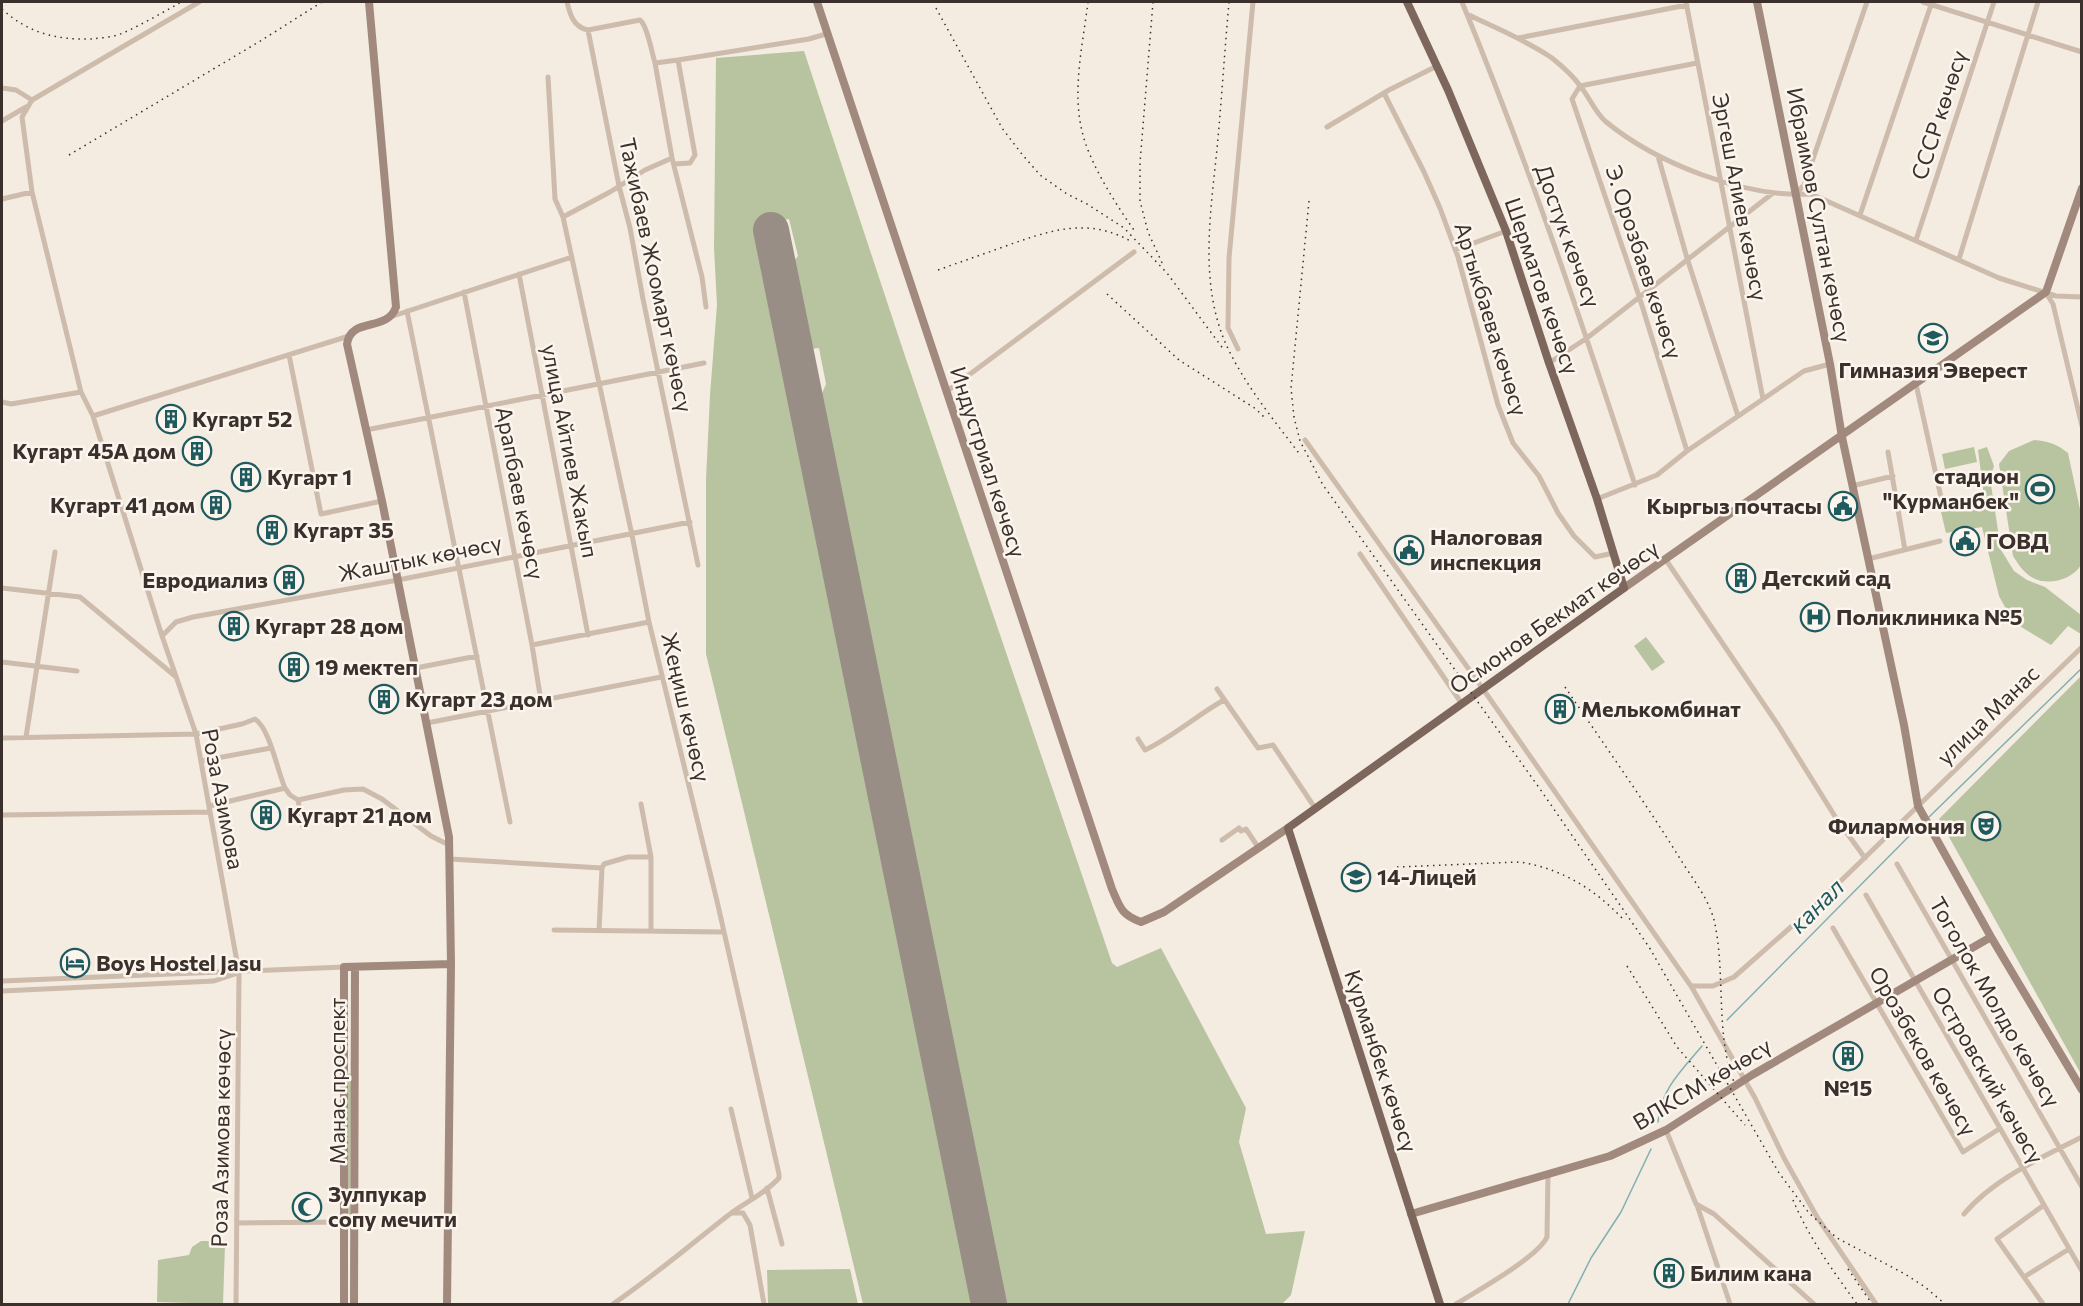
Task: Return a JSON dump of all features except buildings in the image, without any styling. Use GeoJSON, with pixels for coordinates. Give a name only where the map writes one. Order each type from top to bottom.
{"type":"FeatureCollection","features":[{"type":"Feature","properties":{"kind":"main road"},"geometry":{"type":"LineString","coordinates":[[369,2],[396,307],[393,315],[354,330],[347,344],[382,501],[449,845],[451,964],[447,1305]]}},
{"type":"Feature","properties":{"kind":"main road","name":"Индустриал көчөсү"},"geometry":{"type":"LineString","coordinates":[[817,2],[1112,889],[1127,918],[1141,922],[1164,912],[1258,847]]}},
{"type":"Feature","properties":{"kind":"main road","name":"Шерматов көчөсү"},"geometry":{"type":"LineString","coordinates":[[1407,2],[1437,66],[1506,231],[1597,499],[1624,588]]}},
{"type":"Feature","properties":{"kind":"main road","name":"Ибраимов Султан көчөсү"},"geometry":{"type":"LineString","coordinates":[[1757,2],[1830,364],[1842,437],[1904,725],[1918,806],[1991,937],[2082,1090]]}},
{"type":"Feature","properties":{"kind":"main road"},"geometry":{"type":"LineString","coordinates":[[2046,292],[2079,203],[2082,188]]}},
{"type":"Feature","properties":{"kind":"main road","name":"Осмонов Бекмат көчөсү"},"geometry":{"type":"LineString","coordinates":[[1288,828],[1624,588],[2046,292]]}},
{"type":"Feature","properties":{"kind":"main road"},"geometry":{"type":"LineString","coordinates":[[1258,847],[1288,828]]}},
{"type":"Feature","properties":{"kind":"main road","name":"Курманбек көчөсү"},"geometry":{"type":"LineString","coordinates":[[1288,828],[1440,1305]]}},
{"type":"Feature","properties":{"kind":"main road","name":"ВЛКСМ көчөсү"},"geometry":{"type":"LineString","coordinates":[[1411,1214],[1610,1156],[1666,1130],[1876,1002],[1991,937]]}},
{"type":"Feature","properties":{"kind":"main road"},"geometry":{"type":"LineString","coordinates":[[344,1305],[344,967],[451,964]]}},
{"type":"Feature","properties":{"kind":"main road","name":"Манас проспект"},"geometry":{"type":"LineString","coordinates":[[354,1305],[355,967]]}},
{"type":"Feature","properties":{"kind":"street"},"geometry":{"type":"LineString","coordinates":[[2,121],[26,107],[32,100],[199,2]]}},
{"type":"Feature","properties":{"kind":"street"},"geometry":{"type":"LineString","coordinates":[[567,2],[571,18],[578,26],[588,30],[640,20],[646,25],[673,161],[702,277],[706,307]]}},
{"type":"Feature","properties":{"kind":"street"},"geometry":{"type":"LineString","coordinates":[[1238,349],[1228,328],[1229,258],[1253,2]]}},
{"type":"Feature","properties":{"kind":"street","name":"Достук көчөсү"},"geometry":{"type":"LineString","coordinates":[[1462,2],[1529,175],[1587,338],[1635,484]]}},
{"type":"Feature","properties":{"kind":"street"},"geometry":{"type":"LineString","coordinates":[[1795,195],[1804,185],[1867,2]]}},
{"type":"Feature","properties":{"kind":"street"},"geometry":{"type":"LineString","coordinates":[[1923,2],[2082,52]]}},
{"type":"Feature","properties":{"kind":"street","name":"СССР көчөсү"},"geometry":{"type":"LineString","coordinates":[[1916,240],[1994,2]]}},
{"type":"Feature","properties":{"kind":"street"},"geometry":{"type":"LineString","coordinates":[[1959,260],[2038,2]]}},
{"type":"Feature","properties":{"kind":"street"},"geometry":{"type":"LineString","coordinates":[[1518,38],[1687,3]]}},
{"type":"Feature","properties":{"kind":"street","name":"Эргеш Алиев көчөсү"},"geometry":{"type":"LineString","coordinates":[[1687,3],[1763,399]]}},
{"type":"Feature","properties":{"kind":"street"},"geometry":{"type":"LineString","coordinates":[[1860,215],[1931,3]]}},
{"type":"Feature","properties":{"kind":"street"},"geometry":{"type":"LineString","coordinates":[[1467,14],[1518,38],[1552,58],[1580,86],[1603,119],[1658,156],[1684,168],[1773,193],[1811,194],[1999,278],[2056,296],[2082,297]]}},
{"type":"Feature","properties":{"kind":"street","name":"Тажибаев Жоомарт көчөсү"},"geometry":{"type":"LineString","coordinates":[[588,30],[698,565]]}},
{"type":"Feature","properties":{"kind":"street"},"geometry":{"type":"LineString","coordinates":[[655,63],[809,39],[826,34]]}},
{"type":"Feature","properties":{"kind":"street"},"geometry":{"type":"LineString","coordinates":[[563,217],[645,170],[673,161],[690,163],[695,155],[678,60]]}},
{"type":"Feature","properties":{"kind":"street"},"geometry":{"type":"LineString","coordinates":[[1580,86],[1697,63]]}},
{"type":"Feature","properties":{"kind":"street"},"geometry":{"type":"LineString","coordinates":[[1328,127],[1384,93],[1437,66]]}},
{"type":"Feature","properties":{"kind":"street","name":"Жеңиш көчөсү"},"geometry":{"type":"LineString","coordinates":[[548,77],[555,199],[563,217],[649,622],[778,1167],[779,1178],[767,1188]]}},
{"type":"Feature","properties":{"kind":"street","name":"Э. Орозбаев көчөсү"},"geometry":{"type":"LineString","coordinates":[[1580,86],[1572,99],[1639,296],[1687,451]]}},
{"type":"Feature","properties":{"kind":"street"},"geometry":{"type":"LineString","coordinates":[[2,88],[16,90],[32,100]]}},
{"type":"Feature","properties":{"kind":"street","name":"Артыкбаева көчөсү"},"geometry":{"type":"LineString","coordinates":[[1384,93],[1425,172],[1455,250],[1498,405],[1513,443],[1539,476],[1558,513],[1585,549],[1595,557],[1614,553]]}},
{"type":"Feature","properties":{"kind":"street","name":"Роза Азимова"},"geometry":{"type":"LineString","coordinates":[[26,107],[22,117],[22,128],[32,192],[81,392],[93,416],[162,636],[196,734],[239,973]]}},
{"type":"Feature","properties":{"kind":"street"},"geometry":{"type":"LineString","coordinates":[[1658,156],[1687,258],[1738,416]]}},
{"type":"Feature","properties":{"kind":"street"},"geometry":{"type":"LineString","coordinates":[[2,199],[32,192]]}},
{"type":"Feature","properties":{"kind":"street"},"geometry":{"type":"LineString","coordinates":[[1549,363],[1587,338],[1773,193]]}},
{"type":"Feature","properties":{"kind":"street"},"geometry":{"type":"LineString","coordinates":[[1455,250],[1506,231]]}},
{"type":"Feature","properties":{"kind":"street"},"geometry":{"type":"LineString","coordinates":[[946,392],[1134,252]]}},
{"type":"Feature","properties":{"kind":"street"},"geometry":{"type":"LineString","coordinates":[[393,315],[572,257]]}},
{"type":"Feature","properties":{"kind":"street","name":"улица Айтиев Жакып"},"geometry":{"type":"LineString","coordinates":[[519,274],[588,635]]}},
{"type":"Feature","properties":{"kind":"street","name":"Арапбаев көчөсү"},"geometry":{"type":"LineString","coordinates":[[464,292],[541,701]]}},
{"type":"Feature","properties":{"kind":"street"},"geometry":{"type":"LineString","coordinates":[[2046,292],[2052,304],[2081,422]]}},
{"type":"Feature","properties":{"kind":"street"},"geometry":{"type":"LineString","coordinates":[[407,310],[510,822]]}},
{"type":"Feature","properties":{"kind":"street"},"geometry":{"type":"LineString","coordinates":[[93,416],[349,336]]}},
{"type":"Feature","properties":{"kind":"street"},"geometry":{"type":"LineString","coordinates":[[289,355],[321,514],[382,501]]}},
{"type":"Feature","properties":{"kind":"street"},"geometry":{"type":"LineString","coordinates":[[366,430],[704,363]]}},
{"type":"Feature","properties":{"kind":"street"},"geometry":{"type":"LineString","coordinates":[[1597,499],[1656,475],[1687,451],[1804,371],[1830,364]]}},
{"type":"Feature","properties":{"kind":"street"},"geometry":{"type":"LineString","coordinates":[[1916,384],[1942,502]]}},
{"type":"Feature","properties":{"kind":"street"},"geometry":{"type":"LineString","coordinates":[[2,402],[11,404],[81,392]]}},
{"type":"Feature","properties":{"kind":"street"},"geometry":{"type":"LineString","coordinates":[[1305,440],[1691,986],[1745,1080],[1817,1217],[1876,1305]]}},
{"type":"Feature","properties":{"kind":"street"},"geometry":{"type":"LineString","coordinates":[[1888,452],[1905,550]]}},
{"type":"Feature","properties":{"kind":"street"},"geometry":{"type":"LineString","coordinates":[[1852,486],[1893,476]]}},
{"type":"Feature","properties":{"kind":"street","name":"Жаштык көчөсү"},"geometry":{"type":"LineString","coordinates":[[162,636],[176,622],[193,617],[398,580],[690,522]]}},
{"type":"Feature","properties":{"kind":"street"},"geometry":{"type":"LineString","coordinates":[[1868,559],[1940,541]]}},
{"type":"Feature","properties":{"kind":"street"},"geometry":{"type":"LineString","coordinates":[[26,737],[55,552]]}},
{"type":"Feature","properties":{"kind":"street"},"geometry":{"type":"LineString","coordinates":[[1360,554],[1462,704]]}},
{"type":"Feature","properties":{"kind":"street"},"geometry":{"type":"LineString","coordinates":[[1666,560],[1778,725],[1836,818],[1865,858]]}},
{"type":"Feature","properties":{"kind":"street"},"geometry":{"type":"LineString","coordinates":[[2,588],[80,597],[176,676]]}},
{"type":"Feature","properties":{"kind":"street"},"geometry":{"type":"LineString","coordinates":[[532,645],[649,622]]}},
{"type":"Feature","properties":{"kind":"street","name":"улица Манас"},"geometry":{"type":"LineString","coordinates":[[1691,986],[1713,986],[1734,977],[1865,858],[2082,647]]}},
{"type":"Feature","properties":{"kind":"street"},"geometry":{"type":"LineString","coordinates":[[416,668],[477,656]]}},
{"type":"Feature","properties":{"kind":"street"},"geometry":{"type":"LineString","coordinates":[[2,662],[77,671]]}},
{"type":"Feature","properties":{"kind":"street"},"geometry":{"type":"LineString","coordinates":[[427,723],[662,677]]}},
{"type":"Feature","properties":{"kind":"street"},"geometry":{"type":"LineString","coordinates":[[1217,689],[1258,748],[1273,745],[1315,808]]}},
{"type":"Feature","properties":{"kind":"street"},"geometry":{"type":"LineString","coordinates":[[1138,739],[1146,750],[1162,742],[1224,700]]}},
{"type":"Feature","properties":{"kind":"street"},"geometry":{"type":"LineString","coordinates":[[2,738],[196,734],[255,719],[261,723],[285,788],[290,795],[298,800],[344,790],[363,789],[382,799],[431,836],[449,845]]}},
{"type":"Feature","properties":{"kind":"street"},"geometry":{"type":"LineString","coordinates":[[201,761],[271,748]]}},
{"type":"Feature","properties":{"kind":"street"},"geometry":{"type":"LineString","coordinates":[[2,815],[209,809],[285,788]]}},
{"type":"Feature","properties":{"kind":"street"},"geometry":{"type":"LineString","coordinates":[[298,800],[303,827]]}},
{"type":"Feature","properties":{"kind":"street"},"geometry":{"type":"LineString","coordinates":[[641,804],[651,857],[651,931]]}},
{"type":"Feature","properties":{"kind":"street"},"geometry":{"type":"LineString","coordinates":[[1222,840],[1239,828],[1241,831],[1246,829],[1258,847]]}},
{"type":"Feature","properties":{"kind":"street"},"geometry":{"type":"LineString","coordinates":[[599,931],[604,864],[628,857],[651,857]]}},
{"type":"Feature","properties":{"kind":"street"},"geometry":{"type":"LineString","coordinates":[[450,859],[602,868]]}},
{"type":"Feature","properties":{"kind":"street","name":"Тоголок Молдо көчөсү"},"geometry":{"type":"LineString","coordinates":[[1897,864],[2082,1187]]}},
{"type":"Feature","properties":{"kind":"street","name":"Островский көчөсү"},"geometry":{"type":"LineString","coordinates":[[1866,895],[2082,1271]]}},
{"type":"Feature","properties":{"kind":"street","name":"Орозбеков көчөсү"},"geometry":{"type":"LineString","coordinates":[[1833,928],[1963,1152],[1999,1129]]}},
{"type":"Feature","properties":{"kind":"street"},"geometry":{"type":"LineString","coordinates":[[554,930],[724,932]]}},
{"type":"Feature","properties":{"kind":"street"},"geometry":{"type":"LineString","coordinates":[[2,981],[344,967]]}},
{"type":"Feature","properties":{"kind":"street"},"geometry":{"type":"LineString","coordinates":[[2,991],[214,981],[239,973]]}},
{"type":"Feature","properties":{"kind":"street","name":"Роза Азимова көчөсү"},"geometry":{"type":"LineString","coordinates":[[236,1305],[239,973]]}},
{"type":"Feature","properties":{"kind":"street"},"geometry":{"type":"LineString","coordinates":[[344,1071],[355,1070]]}},
{"type":"Feature","properties":{"kind":"street"},"geometry":{"type":"LineString","coordinates":[[731,1108],[752,1198]]}},
{"type":"Feature","properties":{"kind":"street"},"geometry":{"type":"LineString","coordinates":[[1666,1130],[1721,1271],[1730,1305]]}},
{"type":"Feature","properties":{"kind":"street"},"geometry":{"type":"LineString","coordinates":[[1964,1214],[1977,1198],[2023,1169],[2082,1137]]}},
{"type":"Feature","properties":{"kind":"street"},"geometry":{"type":"LineString","coordinates":[[1456,1305],[1526,1258],[1544,1243],[1547,1237],[1548,1174]]}},
{"type":"Feature","properties":{"kind":"street"},"geometry":{"type":"LineString","coordinates":[[613,1305],[767,1188],[782,1244]]}},
{"type":"Feature","properties":{"kind":"street"},"geometry":{"type":"LineString","coordinates":[[1696,1204],[1714,1214],[1814,1305]]}},
{"type":"Feature","properties":{"kind":"street"},"geometry":{"type":"LineString","coordinates":[[2043,1305],[1997,1239],[2044,1205]]}},
{"type":"Feature","properties":{"kind":"street"},"geometry":{"type":"LineString","coordinates":[[731,1214],[743,1213],[750,1225],[764,1305]]}},
{"type":"Feature","properties":{"kind":"street"},"geometry":{"type":"LineString","coordinates":[[237,1222],[354,1222]]}},
{"type":"Feature","properties":{"kind":"street"},"geometry":{"type":"LineString","coordinates":[[2024,1277],[2069,1249]]}},
{"type":"Feature","properties":{"kind":"green space"},"geometry":{"type":"Polygon","coordinates":[[[804,51],[906,359],[1112,963],[1117,967],[1161,948],[1246,1108],[1239,1142],[1266,1234],[1305,1231],[1291,1295],[1282,1304],[1004,1304],[820,398],[826,384],[819,348],[810,349],[792,263],[798,256],[789,219],[757,226],[974,1304],[863,1304],[706,654],[706,480],[717,305],[714,248],[716,58],[804,51]]]}},
{"type":"Feature","properties":{"kind":"green space","name":"стадион \"Курманбек\""},"geometry":{"type":"Polygon","coordinates":[[[2034,440],[2052,443],[2068,453],[2081,514],[2081,565],[2072,574],[2059,580],[2046,581],[2033,578],[2021,568],[2013,556],[1999,464],[2009,451],[2034,440]]]}},
{"type":"Feature","properties":{"kind":"green space"},"geometry":{"type":"Polygon","coordinates":[[[1974,447],[1977,462],[1945,469],[1942,454],[1974,447]]]}},
{"type":"Feature","properties":{"kind":"green space"},"geometry":{"type":"Polygon","coordinates":[[[1987,447],[1994,466],[1990,478],[2001,550],[2014,571],[2027,580],[2045,587],[2081,615],[2081,634],[2068,626],[2051,645],[2013,622],[1999,596],[1982,527],[1946,533],[1941,512],[1985,504],[1978,450],[1987,447]]]}},
{"type":"Feature","properties":{"kind":"green space"},"geometry":{"type":"Polygon","coordinates":[[[1646,637],[1665,662],[1652,671],[1634,646],[1646,637]]]}},
{"type":"Feature","properties":{"kind":"green space"},"geometry":{"type":"Polygon","coordinates":[[[2081,676],[2081,1074],[1939,819],[2081,676]]]}},
{"type":"Feature","properties":{"kind":"green space"},"geometry":{"type":"Polygon","coordinates":[[[349,1073],[351,1075],[350,1217],[347,1219],[347,1075],[349,1073]]]}},
{"type":"Feature","properties":{"kind":"green space"},"geometry":{"type":"Polygon","coordinates":[[[201,1241],[220,1241],[225,1245],[223,1304],[157,1302],[158,1260],[189,1255],[192,1247],[201,1241]]]}},
{"type":"Feature","properties":{"kind":"green space"},"geometry":{"type":"Polygon","coordinates":[[[850,1269],[858,1304],[768,1304],[767,1270],[850,1269]]]}},
{"type":"Feature","properties":{"kind":"waterway","name":"канал"},"geometry":{"type":"LineString","coordinates":[[1929,817],[2082,668]]}},
{"type":"Feature","properties":{"kind":"waterway","name":"канал"},"geometry":{"type":"LineString","coordinates":[[1727,1020],[1923,822]]}},
{"type":"Feature","properties":{"kind":"waterway"},"geometry":{"type":"LineString","coordinates":[[1658,1122],[1663,1100],[1673,1081],[1702,1046]]}},
{"type":"Feature","properties":{"kind":"waterway"},"geometry":{"type":"LineString","coordinates":[[1568,1304],[1591,1258],[1621,1212],[1651,1149]]}},
{"type":"Feature","properties":{"kind":"runway"},"geometry":{"type":"LineString","coordinates":[[771,230],[989,1304]]}},
{"type":"Feature","properties":{"kind":"railway"},"geometry":{"type":"LineString","coordinates":[[2,9],[22,24],[43,33],[66,38],[91,39],[123,33],[181,2]]}},
{"type":"Feature","properties":{"kind":"railway"},"geometry":{"type":"LineString","coordinates":[[69,155],[322,2]]}},
{"type":"Feature","properties":{"kind":"railway"},"geometry":{"type":"LineString","coordinates":[[1088,2],[1078,83],[1082,131],[1097,170],[1136,233]]}},
{"type":"Feature","properties":{"kind":"railway"},"geometry":{"type":"LineString","coordinates":[[1153,2],[1140,163],[1140,201],[1148,232],[1163,265]]}},
{"type":"Feature","properties":{"kind":"railway"},"geometry":{"type":"LineString","coordinates":[[1229,2],[1210,215],[1209,267],[1212,293],[1217,318],[1232,357],[1260,401],[1301,456]]}},
{"type":"Feature","properties":{"kind":"railway"},"geometry":{"type":"LineString","coordinates":[[936,8],[1002,128],[1021,153],[1040,175],[1124,228],[1167,273],[1224,350]]}},
{"type":"Feature","properties":{"kind":"railway"},"geometry":{"type":"LineString","coordinates":[[1309,201],[1291,388],[1294,417],[1300,441],[1323,485],[1540,789],[1649,947],[1779,1173],[1809,1213],[1837,1238],[1905,1274],[1945,1304]]}},
{"type":"Feature","properties":{"kind":"railway"},"geometry":{"type":"LineString","coordinates":[[938,270],[1036,236],[1068,229],[1100,230],[1116,234],[1132,242]]}},
{"type":"Feature","properties":{"kind":"railway"},"geometry":{"type":"LineString","coordinates":[[1107,294],[1179,360],[1256,409],[1265,418]]}},
{"type":"Feature","properties":{"kind":"railway"},"geometry":{"type":"LineString","coordinates":[[1565,687],[1708,903],[1718,940],[1722,1024],[1728,1064],[1734,1082]]}},
{"type":"Feature","properties":{"kind":"railway"},"geometry":{"type":"LineString","coordinates":[[1397,867],[1520,862],[1535,865],[1576,881],[1622,918]]}},
{"type":"Feature","properties":{"kind":"railway"},"geometry":{"type":"LineString","coordinates":[[1627,966],[1677,1047],[1745,1125]]}},
{"type":"Feature","properties":{"kind":"railway"},"geometry":{"type":"LineString","coordinates":[[1793,1200],[1814,1241],[1857,1304]]}},
{"type":"Feature","properties":{"kind":"railway"},"geometry":{"type":"LineString","coordinates":[[1848,1269],[1872,1304]]}},
{"type":"Feature","properties":{"kind":"place","name":"Гимназия Эверест"},"geometry":{"type":"Point","coordinates":[1933,338]}},
{"type":"Feature","properties":{"kind":"place","name":"Кугарт 52"},"geometry":{"type":"Point","coordinates":[171,419]}},
{"type":"Feature","properties":{"kind":"place","name":"Кугарт 45А дом"},"geometry":{"type":"Point","coordinates":[197,451]}},
{"type":"Feature","properties":{"kind":"place","name":"Кугарт 1"},"geometry":{"type":"Point","coordinates":[246,477]}},
{"type":"Feature","properties":{"kind":"place","name":"стадион \"Курманбек\""},"geometry":{"type":"Point","coordinates":[2040,489]}},
{"type":"Feature","properties":{"kind":"place","name":"Кугарт 41 дом"},"geometry":{"type":"Point","coordinates":[216,505]}},
{"type":"Feature","properties":{"kind":"place","name":"Кыргыз почтасы"},"geometry":{"type":"Point","coordinates":[1843,506]}},
{"type":"Feature","properties":{"kind":"place","name":"Кугарт 35"},"geometry":{"type":"Point","coordinates":[272,530]}},
{"type":"Feature","properties":{"kind":"place","name":"ГОВД"},"geometry":{"type":"Point","coordinates":[1965,541]}},
{"type":"Feature","properties":{"kind":"place","name":"Налоговая инспекция"},"geometry":{"type":"Point","coordinates":[1409,550]}},
{"type":"Feature","properties":{"kind":"place","name":"Детский сад"},"geometry":{"type":"Point","coordinates":[1741,578]}},
{"type":"Feature","properties":{"kind":"place","name":"Евродиализ"},"geometry":{"type":"Point","coordinates":[289,580]}},
{"type":"Feature","properties":{"kind":"place","name":"Поликлиника №5"},"geometry":{"type":"Point","coordinates":[1815,617]}},
{"type":"Feature","properties":{"kind":"place","name":"Кугарт 28 дом"},"geometry":{"type":"Point","coordinates":[234,626]}},
{"type":"Feature","properties":{"kind":"place","name":"19 мектеп"},"geometry":{"type":"Point","coordinates":[294,667]}},
{"type":"Feature","properties":{"kind":"place","name":"Кугарт 23 дом"},"geometry":{"type":"Point","coordinates":[384,699]}},
{"type":"Feature","properties":{"kind":"place","name":"Мелькомбинат"},"geometry":{"type":"Point","coordinates":[1560,709]}},
{"type":"Feature","properties":{"kind":"place","name":"Кугарт 21 дом"},"geometry":{"type":"Point","coordinates":[266,815]}},
{"type":"Feature","properties":{"kind":"place","name":"Филармония"},"geometry":{"type":"Point","coordinates":[1986,826]}},
{"type":"Feature","properties":{"kind":"place","name":"14-Лицей"},"geometry":{"type":"Point","coordinates":[1356,877]}},
{"type":"Feature","properties":{"kind":"place","name":"Boys Hostel Jasu"},"geometry":{"type":"Point","coordinates":[75,963]}},
{"type":"Feature","properties":{"kind":"place","name":"№15"},"geometry":{"type":"Point","coordinates":[1848,1056]}},
{"type":"Feature","properties":{"kind":"place","name":"Зулпукар сопу мечити"},"geometry":{"type":"Point","coordinates":[307,1207]}},
{"type":"Feature","properties":{"kind":"place","name":"Билим кана"},"geometry":{"type":"Point","coordinates":[1669,1273]}}]}
